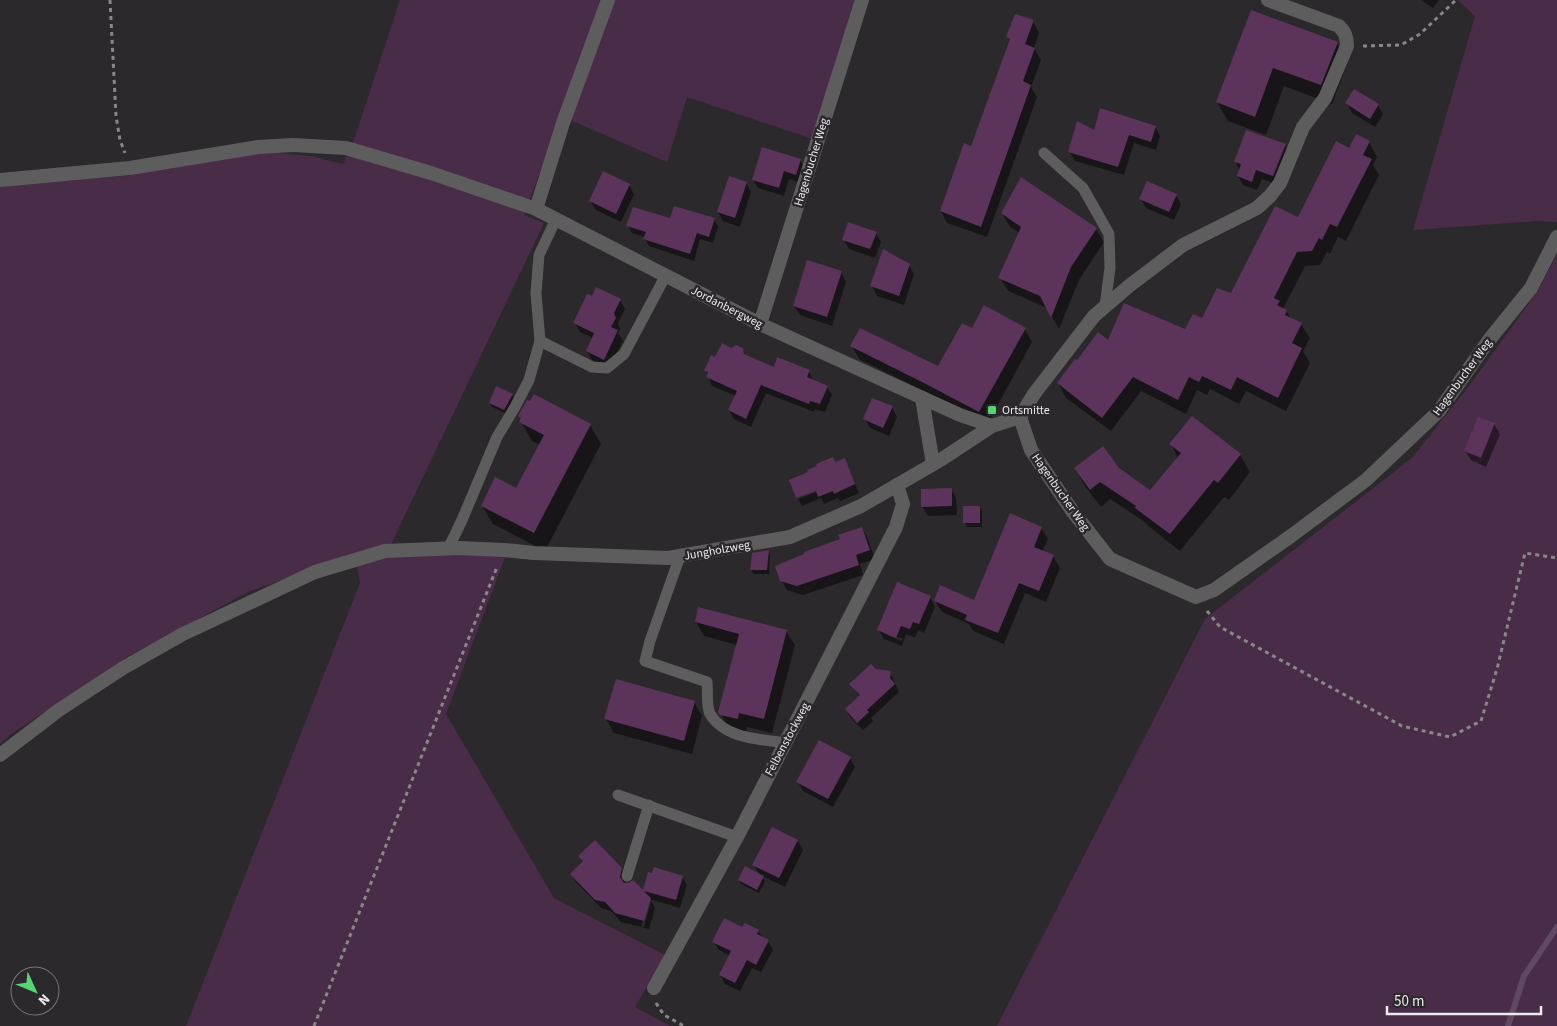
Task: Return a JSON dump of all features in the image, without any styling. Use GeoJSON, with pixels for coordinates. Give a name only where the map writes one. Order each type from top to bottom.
{"type":"FeatureCollection","features":[{"type":"Feature","properties":{"kind":"street"},"geometry":{"type":"LineString","coordinates":[[536,210],[562,124],[608,0]]}},
{"type":"Feature","properties":{"kind":"street","name":"Hagenbucher Weg"},"geometry":{"type":"LineString","coordinates":[[760,324],[862,0]]}},
{"type":"Feature","properties":{"kind":"street"},"geometry":{"type":"LineString","coordinates":[[1020,417],[1034,394],[1094,316],[1105,306],[1184,245],[1257,208],[1270,196],[1280,182],[1303,127],[1325,98],[1347,46],[1347,38],[1339,26],[1268,0]]}},
{"type":"Feature","properties":{"kind":"street","name":"Jordanbergweg"},"geometry":{"type":"LineString","coordinates":[[0,180],[130,168],[258,147],[293,145],[346,148],[431,173],[536,210],[760,324],[960,415],[992,426]]}},
{"type":"Feature","properties":{"kind":"street","name":"Hagenbucher Weg"},"geometry":{"type":"LineString","coordinates":[[1020,417],[1031,450],[1073,512],[1110,559],[1196,597],[1214,590],[1366,480],[1439,411],[1489,340],[1531,288],[1557,237]]}},
{"type":"Feature","properties":{"kind":"street"},"geometry":{"type":"LineString","coordinates":[[922,398],[933,464]]}},
{"type":"Feature","properties":{"kind":"street","name":"Jungholzweg"},"geometry":{"type":"LineString","coordinates":[[0,755],[75,700],[123,668],[183,634],[315,572],[385,551],[504,550],[553,554],[668,558],[790,537],[861,506],[933,464],[992,426],[1020,417]]}},
{"type":"Feature","properties":{"kind":"street","name":"Felbenstockweg"},"geometry":{"type":"LineString","coordinates":[[654,988],[786,743],[896,527],[903,504],[897,485]]}},
{"type":"Feature","properties":{"kind":"lane"},"geometry":{"type":"LineString","coordinates":[[1044,153],[1083,188],[1109,234],[1110,268],[1105,306]]}},
{"type":"Feature","properties":{"kind":"lane"},"geometry":{"type":"LineString","coordinates":[[448,549],[497,437],[529,380],[540,341],[536,293],[539,254],[556,219]]}},
{"type":"Feature","properties":{"kind":"lane"},"geometry":{"type":"LineString","coordinates":[[540,341],[592,366],[606,368],[624,354],[666,275]]}},
{"type":"Feature","properties":{"kind":"lane"},"geometry":{"type":"LineString","coordinates":[[680,556],[650,641],[645,661],[707,682],[709,712],[725,730],[786,743]]}},
{"type":"Feature","properties":{"kind":"lane"},"geometry":{"type":"LineString","coordinates":[[618,795],[737,836]]}},
{"type":"Feature","properties":{"kind":"lane"},"geometry":{"type":"LineString","coordinates":[[627,876],[649,806]]}},
{"type":"Feature","properties":{"kind":"path"},"geometry":{"type":"LineString","coordinates":[[110,0],[116,116],[120,140],[130,168]]}},
{"type":"Feature","properties":{"kind":"path"},"geometry":{"type":"LineString","coordinates":[[1347,46],[1402,45],[1420,34],[1456,0]]}},
{"type":"Feature","properties":{"kind":"path"},"geometry":{"type":"LineString","coordinates":[[314,1026],[504,550]]}},
{"type":"Feature","properties":{"kind":"path"},"geometry":{"type":"LineString","coordinates":[[1196,597],[1220,627],[1402,726],[1450,737],[1481,721],[1497,669],[1525,553],[1557,558]]}},
{"type":"Feature","properties":{"kind":"path"},"geometry":{"type":"LineString","coordinates":[[654,988],[656,1003],[664,1015],[684,1026]]}},
{"type":"Feature","properties":{"kind":"shaded area"},"geometry":{"type":"Polygon","coordinates":[[[400,0],[861,0],[816,140],[687,97],[667,162],[561,116],[524,215],[544,223],[385,557],[507,552],[446,714],[554,898],[665,955],[635,1007],[670,1026],[186,1026],[360,583],[355,554],[248,592],[127,657],[11,734],[0,744],[0,184],[126,176],[214,159],[264,152],[311,156],[343,164],[352,146],[400,0]]]}},
{"type":"Feature","properties":{"kind":"shaded area"},"geometry":{"type":"Polygon","coordinates":[[[1458,0],[1557,0],[1557,222],[1536,221],[1413,230],[1475,16],[1458,0]]]}},
{"type":"Feature","properties":{"kind":"shaded area"},"geometry":{"type":"Polygon","coordinates":[[[1557,254],[1557,1026],[997,1026],[1205,619],[1412,458],[1469,386],[1538,291],[1557,254]]]}},
{"type":"Feature","properties":{"kind":"building"},"geometry":{"type":"Polygon","coordinates":[[[1251,10],[1338,42],[1321,85],[1273,68],[1255,117],[1216,102],[1251,10]]]}},
{"type":"Feature","properties":{"kind":"building"},"geometry":{"type":"Polygon","coordinates":[[[1015,14],[1034,20],[1025,44],[1035,48],[1023,81],[1031,85],[981,227],[940,211],[964,143],[971,146],[1010,39],[1006,37],[1015,14]]]}},
{"type":"Feature","properties":{"kind":"building"},"geometry":{"type":"Polygon","coordinates":[[[1354,89],[1379,104],[1370,119],[1345,103],[1354,89]]]}},
{"type":"Feature","properties":{"kind":"building"},"geometry":{"type":"Polygon","coordinates":[[[1100,108],[1156,126],[1151,142],[1129,135],[1118,167],[1068,152],[1077,121],[1094,130],[1100,108]]]}},
{"type":"Feature","properties":{"kind":"building"},"geometry":{"type":"Polygon","coordinates":[[[1246,130],[1286,144],[1273,176],[1256,170],[1252,182],[1237,176],[1241,164],[1234,162],[1246,130]]]}},
{"type":"Feature","properties":{"kind":"building"},"geometry":{"type":"Polygon","coordinates":[[[1356,134],[1370,141],[1363,155],[1372,159],[1337,227],[1330,224],[1322,240],[1319,238],[1312,251],[1297,252],[1274,298],[1280,301],[1277,305],[1287,310],[1285,315],[1302,323],[1292,343],[1302,348],[1278,398],[1237,377],[1231,390],[1202,376],[1199,382],[1189,377],[1178,400],[1133,377],[1102,418],[1057,383],[1098,332],[1108,340],[1124,303],[1185,329],[1193,314],[1202,318],[1217,288],[1231,293],[1275,206],[1298,217],[1336,141],[1349,148],[1356,134]]]}},
{"type":"Feature","properties":{"kind":"building"},"geometry":{"type":"Polygon","coordinates":[[[762,147],[801,159],[796,175],[784,171],[779,188],[752,180],[762,147]]]}},
{"type":"Feature","properties":{"kind":"building"},"geometry":{"type":"Polygon","coordinates":[[[603,171],[630,184],[616,214],[589,201],[603,171]]]}},
{"type":"Feature","properties":{"kind":"building"},"geometry":{"type":"Polygon","coordinates":[[[729,176],[747,182],[735,218],[717,212],[729,176]]]}},
{"type":"Feature","properties":{"kind":"building"},"geometry":{"type":"Polygon","coordinates":[[[1021,177],[1097,228],[1071,267],[1051,318],[1040,296],[998,278],[1021,227],[1001,213],[1021,177]]]}},
{"type":"Feature","properties":{"kind":"building"},"geometry":{"type":"Polygon","coordinates":[[[1147,181],[1177,194],[1169,212],[1139,199],[1147,181]]]}},
{"type":"Feature","properties":{"kind":"building"},"geometry":{"type":"Polygon","coordinates":[[[674,206],[715,218],[709,237],[697,233],[690,254],[643,239],[646,232],[626,226],[633,207],[670,218],[674,206]]]}},
{"type":"Feature","properties":{"kind":"building"},"geometry":{"type":"Polygon","coordinates":[[[848,222],[877,232],[870,249],[842,240],[848,222]]]}},
{"type":"Feature","properties":{"kind":"building"},"geometry":{"type":"Polygon","coordinates":[[[883,249],[910,264],[899,296],[870,286],[883,249]]]}},
{"type":"Feature","properties":{"kind":"building"},"geometry":{"type":"Polygon","coordinates":[[[807,260],[842,271],[827,317],[793,306],[807,260]]]}},
{"type":"Feature","properties":{"kind":"building"},"geometry":{"type":"Polygon","coordinates":[[[596,287],[621,299],[614,313],[616,318],[611,327],[618,330],[604,360],[586,351],[594,333],[573,323],[587,294],[592,296],[596,287]]]}},
{"type":"Feature","properties":{"kind":"building"},"geometry":{"type":"Polygon","coordinates":[[[984,305],[1026,328],[979,412],[850,346],[860,328],[938,366],[962,323],[972,328],[984,305]]]}},
{"type":"Feature","properties":{"kind":"building"},"geometry":{"type":"Polygon","coordinates":[[[722,343],[731,348],[736,345],[743,348],[744,354],[774,367],[777,357],[810,370],[807,377],[828,386],[820,404],[810,401],[809,404],[761,385],[746,419],[728,410],[737,391],[706,377],[708,372],[704,371],[711,355],[715,357],[722,343]]]}},
{"type":"Feature","properties":{"kind":"building"},"geometry":{"type":"Polygon","coordinates":[[[496,386],[513,394],[504,410],[489,403],[496,386]]]}},
{"type":"Feature","properties":{"kind":"building"},"geometry":{"type":"Polygon","coordinates":[[[534,394],[591,424],[534,533],[481,506],[495,477],[516,488],[544,435],[519,422],[521,418],[518,416],[527,400],[530,401],[534,394]]]}},
{"type":"Feature","properties":{"kind":"building"},"geometry":{"type":"Polygon","coordinates":[[[872,398],[893,406],[883,428],[863,419],[872,398]]]}},
{"type":"Feature","properties":{"kind":"building"},"geometry":{"type":"Polygon","coordinates":[[[1192,416],[1241,454],[1218,483],[1214,480],[1170,534],[1135,508],[1136,506],[1100,482],[1090,490],[1074,468],[1103,446],[1119,468],[1150,490],[1181,453],[1169,444],[1192,416]]]}},
{"type":"Feature","properties":{"kind":"building"},"geometry":{"type":"Polygon","coordinates":[[[1478,417],[1495,423],[1481,458],[1464,451],[1478,417]]]}},
{"type":"Feature","properties":{"kind":"building"},"geometry":{"type":"Polygon","coordinates":[[[833,457],[835,462],[845,458],[855,484],[834,494],[833,491],[818,497],[816,491],[796,498],[789,480],[808,472],[807,470],[817,466],[816,464],[833,457]]]}},
{"type":"Feature","properties":{"kind":"building"},"geometry":{"type":"Polygon","coordinates":[[[952,488],[952,506],[921,507],[921,489],[952,488]]]}},
{"type":"Feature","properties":{"kind":"building"},"geometry":{"type":"Polygon","coordinates":[[[963,506],[980,506],[980,523],[963,523],[963,506]]]}},
{"type":"Feature","properties":{"kind":"building"},"geometry":{"type":"Polygon","coordinates":[[[1010,513],[1042,527],[1034,547],[1054,555],[1039,591],[1019,583],[998,633],[965,620],[967,615],[934,601],[940,585],[974,600],[1010,513]]]}},
{"type":"Feature","properties":{"kind":"building"},"geometry":{"type":"Polygon","coordinates":[[[862,527],[870,550],[856,555],[859,565],[797,586],[780,581],[775,566],[804,554],[804,552],[840,539],[838,535],[862,527]]]}},
{"type":"Feature","properties":{"kind":"building"},"geometry":{"type":"Polygon","coordinates":[[[769,550],[767,570],[750,570],[752,553],[769,550]]]}},
{"type":"Feature","properties":{"kind":"building"},"geometry":{"type":"Polygon","coordinates":[[[897,582],[931,596],[919,624],[913,622],[910,629],[901,626],[896,638],[877,630],[897,582]]]}},
{"type":"Feature","properties":{"kind":"building"},"geometry":{"type":"Polygon","coordinates":[[[698,607],[787,630],[764,719],[739,713],[738,719],[720,715],[718,712],[739,634],[695,622],[698,607]]]}},
{"type":"Feature","properties":{"kind":"building"},"geometry":{"type":"Polygon","coordinates":[[[871,664],[876,669],[891,671],[890,678],[895,684],[867,710],[869,712],[857,723],[845,709],[860,695],[849,684],[871,664]]]}},
{"type":"Feature","properties":{"kind":"building"},"geometry":{"type":"Polygon","coordinates":[[[616,679],[695,701],[684,741],[604,719],[616,679]]]}},
{"type":"Feature","properties":{"kind":"building"},"geometry":{"type":"Polygon","coordinates":[[[819,740],[851,757],[828,799],[796,782],[819,740]]]}},
{"type":"Feature","properties":{"kind":"building"},"geometry":{"type":"Polygon","coordinates":[[[772,827],[798,840],[779,878],[752,865],[772,827]]]}},
{"type":"Feature","properties":{"kind":"building"},"geometry":{"type":"Polygon","coordinates":[[[595,840],[622,868],[620,877],[624,883],[629,883],[633,880],[643,890],[648,872],[652,873],[654,867],[683,876],[676,900],[644,891],[651,898],[644,921],[615,913],[605,902],[595,900],[570,874],[583,861],[578,856],[595,840]]]}},
{"type":"Feature","properties":{"kind":"building"},"geometry":{"type":"Polygon","coordinates":[[[745,866],[764,876],[757,890],[738,880],[745,866]]]}},
{"type":"Feature","properties":{"kind":"building"},"geometry":{"type":"Polygon","coordinates":[[[724,918],[742,927],[745,923],[759,930],[757,934],[769,940],[756,965],[747,960],[735,983],[719,975],[731,951],[712,942],[724,918]]]}},
{"type":"Feature","properties":{"kind":"waterway"},"geometry":{"type":"LineString","coordinates":[[1508,1026],[1524,976],[1557,927]]}},
{"type":"Feature","properties":{"kind":"place","name":"Ortsmitte"},"geometry":{"type":"Point","coordinates":[992,410]}}]}
